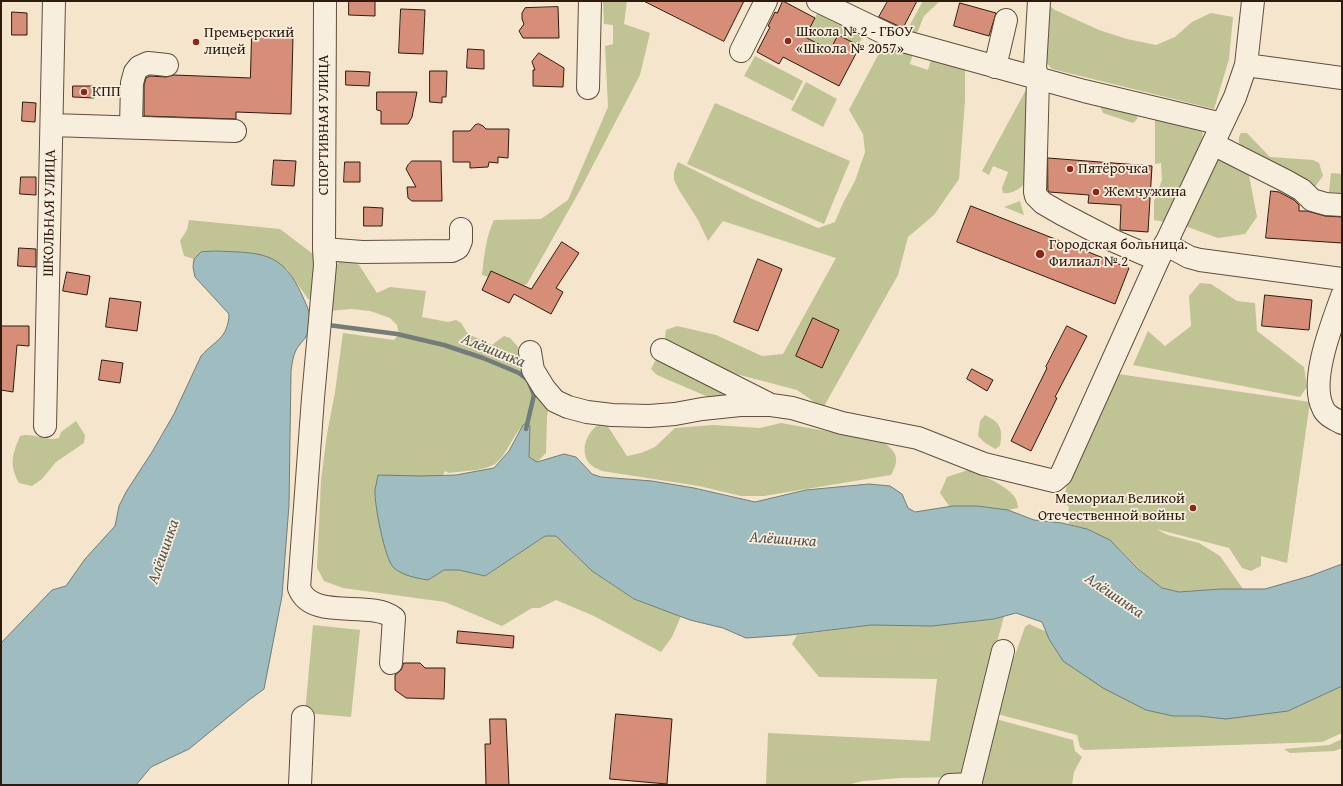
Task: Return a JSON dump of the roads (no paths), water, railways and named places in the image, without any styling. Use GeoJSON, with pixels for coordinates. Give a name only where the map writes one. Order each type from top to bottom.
{"type":"FeatureCollection","features":[{"type":"Feature","properties":{"kind":"street","name":"ШКОЛЬНАЯ УЛИЦА"},"geometry":{"type":"LineString","coordinates":[[45,426],[54,1]]}},
{"type":"Feature","properties":{"kind":"street","name":"СПОРТИВНАЯ УЛИЦА"},"geometry":{"type":"LineString","coordinates":[[325,1],[325,265],[312,398],[298,588],[301,595],[307,600],[326,607],[382,612],[394,618],[390,663]]}},
{"type":"Feature","properties":{"kind":"street"},"geometry":{"type":"LineString","coordinates":[[588,88],[590,1]]}},
{"type":"Feature","properties":{"kind":"street"},"geometry":{"type":"LineString","coordinates":[[741,51],[766,1]]}},
{"type":"Feature","properties":{"kind":"street"},"geometry":{"type":"LineString","coordinates":[[818,1],[899,40],[995,67],[1222,124]]}},
{"type":"Feature","properties":{"kind":"street"},"geometry":{"type":"LineString","coordinates":[[1039,1],[1035,68],[1038,78],[1035,192],[1036,196],[1043,203],[1091,230],[1162,252],[1200,260],[1342,279]]}},
{"type":"Feature","properties":{"kind":"street"},"geometry":{"type":"LineString","coordinates":[[530,352],[533,370],[544,388],[555,401],[568,407],[586,412],[612,415],[649,416],[740,405],[771,405],[792,408],[842,423],[918,438],[984,464],[1054,481],[1061,475],[1162,252],[1235,97],[1246,66],[1253,1]]}},
{"type":"Feature","properties":{"kind":"street"},"geometry":{"type":"LineString","coordinates":[[995,67],[1006,20]]}},
{"type":"Feature","properties":{"kind":"street"},"geometry":{"type":"LineString","coordinates":[[131,127],[132,83],[135,72],[139,67],[148,63],[167,64]]}},
{"type":"Feature","properties":{"kind":"street"},"geometry":{"type":"LineString","coordinates":[[1246,66],[1342,78]]}},
{"type":"Feature","properties":{"kind":"street"},"geometry":{"type":"LineString","coordinates":[[52,125],[235,131]]}},
{"type":"Feature","properties":{"kind":"street"},"geometry":{"type":"LineString","coordinates":[[1213,144],[1302,190],[1312,200],[1326,204],[1342,205]]}},
{"type":"Feature","properties":{"kind":"street"},"geometry":{"type":"LineString","coordinates":[[324,249],[362,252],[452,251],[458,248],[461,241],[461,229]]}},
{"type":"Feature","properties":{"kind":"street"},"geometry":{"type":"LineString","coordinates":[[1342,296],[1323,354],[1319,376],[1318,394],[1323,410],[1332,418],[1342,423]]}},
{"type":"Feature","properties":{"kind":"street"},"geometry":{"type":"LineString","coordinates":[[662,350],[771,405]]}},
{"type":"Feature","properties":{"kind":"street"},"geometry":{"type":"LineString","coordinates":[[964,785],[988,714],[1003,651]]}},
{"type":"Feature","properties":{"kind":"street"},"geometry":{"type":"LineString","coordinates":[[300,785],[303,717]]}},
{"type":"Feature","properties":{"kind":"water"},"geometry":{"type":"Polygon","coordinates":[[[215,251],[257,254],[268,257],[277,262],[286,269],[294,280],[306,304],[310,316],[307,336],[295,352],[291,371],[289,505],[282,596],[264,689],[189,749],[151,767],[136,785],[1,785],[1,643],[52,590],[66,586],[85,559],[115,526],[119,506],[126,492],[174,414],[201,356],[220,338],[226,329],[229,314],[195,277],[193,267],[194,259],[201,252],[215,251]]]}},
{"type":"Feature","properties":{"kind":"water"},"geometry":{"type":"Polygon","coordinates":[[[527,423],[530,426],[529,457],[537,462],[564,454],[576,457],[592,474],[601,477],[652,481],[694,488],[755,502],[806,490],[869,484],[890,486],[902,494],[908,508],[915,512],[953,506],[977,506],[1008,510],[1034,520],[1062,523],[1087,529],[1110,540],[1138,569],[1162,588],[1179,592],[1221,589],[1265,589],[1310,576],[1342,564],[1342,686],[1288,711],[1226,719],[1199,716],[1173,716],[1146,710],[1103,688],[1063,661],[1049,639],[1042,622],[1016,613],[994,619],[932,626],[871,625],[790,635],[746,638],[723,628],[690,620],[634,599],[592,571],[556,536],[545,536],[485,576],[459,570],[444,570],[428,580],[406,575],[394,568],[387,555],[378,519],[375,490],[378,475],[456,475],[494,468],[509,451],[523,425],[527,423]]]}},
{"type":"Feature","properties":{"kind":"waterway","name":"Алёшинка"},"geometry":{"type":"LineString","coordinates":[[328,325],[397,334],[444,345],[483,358],[519,373],[528,380],[534,395],[526,429]]}},
{"type":"Feature","properties":{"kind":"place","name":"Школа № 2 - ГБОУ «Школа № 2057»"},"geometry":{"type":"Point","coordinates":[788,41]}},
{"type":"Feature","properties":{"kind":"place","name":"Премьерский лицей"},"geometry":{"type":"Point","coordinates":[196,42]}},
{"type":"Feature","properties":{"kind":"place","name":"КПП"},"geometry":{"type":"Point","coordinates":[84,92]}},
{"type":"Feature","properties":{"kind":"place","name":"Пятёрочка"},"geometry":{"type":"Point","coordinates":[1070,169]}},
{"type":"Feature","properties":{"kind":"place","name":"Жемчужина"},"geometry":{"type":"Point","coordinates":[1096,192]}},
{"type":"Feature","properties":{"kind":"place","name":"Городская больница. Филиал № 2"},"geometry":{"type":"Point","coordinates":[1040,254]}},
{"type":"Feature","properties":{"kind":"place","name":"Мемориал Великой Отечественной войны"},"geometry":{"type":"Point","coordinates":[1193,508]}}]}
